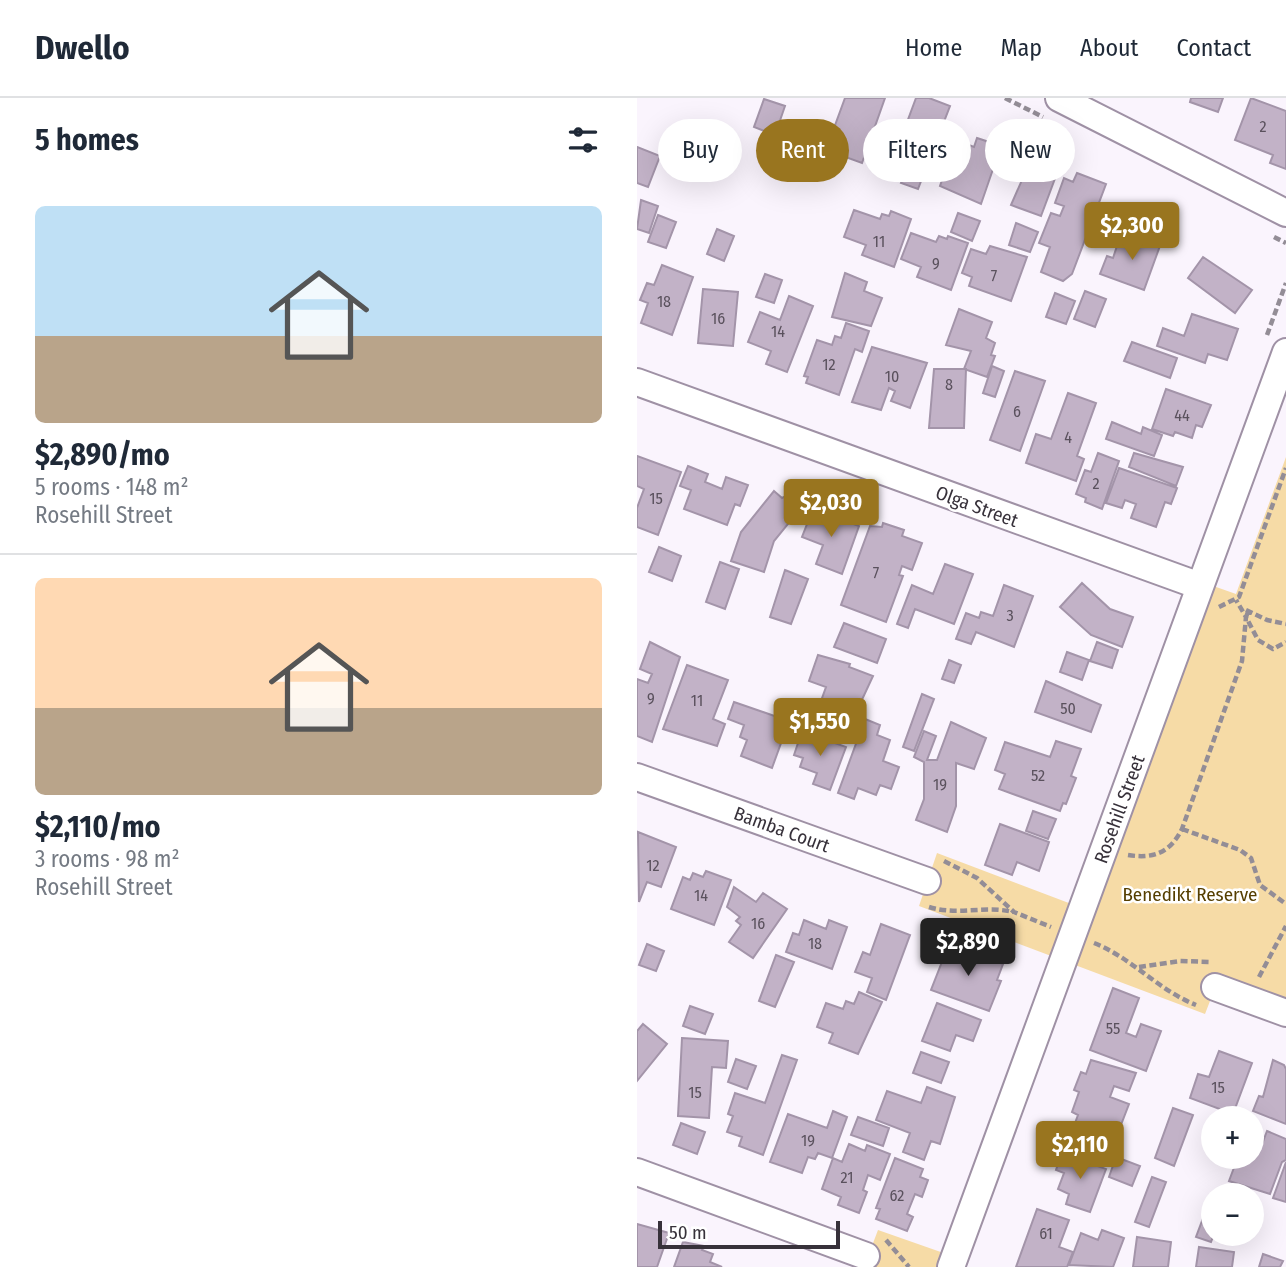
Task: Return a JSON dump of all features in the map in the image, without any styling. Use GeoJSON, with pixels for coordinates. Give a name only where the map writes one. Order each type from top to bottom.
{"type":"FeatureCollection","features":[{"type":"Feature","properties":{"kind":"street"},"geometry":{"type":"LineString","coordinates":[[1059,98],[1286,213]]}},
{"type":"Feature","properties":{"kind":"street","name":"Rosehill Street"},"geometry":{"type":"LineString","coordinates":[[951,1267],[1286,352]]}},
{"type":"Feature","properties":{"kind":"street","name":"Olga Street"},"geometry":{"type":"LineString","coordinates":[[637,382],[1200,586]]}},
{"type":"Feature","properties":{"kind":"street","name":"Bamba Court"},"geometry":{"type":"LineString","coordinates":[[637,777],[927,881]]}},
{"type":"Feature","properties":{"kind":"street"},"geometry":{"type":"LineString","coordinates":[[1215,987],[1286,1013]]}},
{"type":"Feature","properties":{"kind":"street"},"geometry":{"type":"LineString","coordinates":[[637,1172],[866,1256]]}},
{"type":"Feature","properties":{"kind":"path"},"geometry":{"type":"LineString","coordinates":[[1236,600],[1263,645],[1273,649],[1286,642]]}},
{"type":"Feature","properties":{"kind":"path"},"geometry":{"type":"LineString","coordinates":[[1247,615],[1286,624]]}},
{"type":"Feature","properties":{"kind":"path"},"geometry":{"type":"LineString","coordinates":[[1128,855],[1154,856],[1166,851],[1182,829],[1238,674],[1245,643],[1247,615]]}},
{"type":"Feature","properties":{"kind":"path"},"geometry":{"type":"LineString","coordinates":[[1182,829],[1240,850],[1251,858],[1260,885],[1286,904]]}},
{"type":"Feature","properties":{"kind":"path"},"geometry":{"type":"LineString","coordinates":[[1259,977],[1286,926]]}},
{"type":"Feature","properties":{"kind":"path"},"geometry":{"type":"LineString","coordinates":[[1086,940],[1139,967]]}},
{"type":"Feature","properties":{"kind":"green space","name":"Benedikt Reserve"},"geometry":{"type":"Polygon","coordinates":[[[1286,457],[1286,1013],[1215,988],[1205,1014],[919,906],[937,853],[1082,908],[1202,582],[1236,594],[1286,457]]]}},
{"type":"Feature","properties":{"kind":"green space"},"geometry":{"type":"Polygon","coordinates":[[[878,1230],[955,1257],[951,1267],[864,1267],[878,1230]]]}},
{"type":"Feature","properties":{"kind":"building"},"geometry":{"type":"Polygon","coordinates":[[[845,98],[885,98],[878,119],[863,119],[862,163],[849,158],[849,119],[837,119],[845,98]]]}},
{"type":"Feature","properties":{"kind":"building"},"geometry":{"type":"Polygon","coordinates":[[[916,98],[929,98],[950,106],[945,119],[908,119],[916,98]]]}},
{"type":"Feature","properties":{"kind":"building"},"geometry":{"type":"Polygon","coordinates":[[[1191,98],[1223,98],[1218,112],[1190,102],[1191,98]]]}},
{"type":"Feature","properties":{"kind":"building"},"geometry":{"type":"Polygon","coordinates":[[[1251,98],[1286,111],[1286,169],[1270,163],[1273,155],[1235,140],[1251,98]]]}},
{"type":"Feature","properties":{"kind":"building"},"geometry":{"type":"Polygon","coordinates":[[[764,99],[785,106],[781,119],[757,119],[764,99]]]}},
{"type":"Feature","properties":{"kind":"building"},"geometry":{"type":"Polygon","coordinates":[[[977,138],[985,141],[985,182],[989,182],[981,204],[940,186],[941,182],[971,182],[971,146],[974,147],[977,138]]]}},
{"type":"Feature","properties":{"kind":"building"},"geometry":{"type":"Polygon","coordinates":[[[637,147],[658,155],[658,161],[648,187],[637,183],[637,147]]]}},
{"type":"Feature","properties":{"kind":"building"},"geometry":{"type":"Polygon","coordinates":[[[1077,173],[1106,184],[1072,274],[1063,281],[1041,272],[1050,247],[1039,243],[1051,213],[1060,216],[1064,206],[1055,203],[1063,182],[1075,182],[1077,173]]]}},
{"type":"Feature","properties":{"kind":"building"},"geometry":{"type":"Polygon","coordinates":[[[901,182],[921,182],[918,189],[901,182]]]}},
{"type":"Feature","properties":{"kind":"building"},"geometry":{"type":"Polygon","coordinates":[[[1021,182],[1054,182],[1041,216],[1011,205],[1021,182]]]}},
{"type":"Feature","properties":{"kind":"building"},"geometry":{"type":"Polygon","coordinates":[[[641,200],[658,206],[649,233],[637,229],[641,200]]]}},
{"type":"Feature","properties":{"kind":"building"},"geometry":{"type":"Polygon","coordinates":[[[854,210],[880,219],[882,214],[889,216],[891,211],[911,219],[894,267],[862,255],[866,245],[844,237],[854,210]]]}},
{"type":"Feature","properties":{"kind":"building"},"geometry":{"type":"Polygon","coordinates":[[[958,213],[980,221],[972,241],[951,232],[958,213]]]}},
{"type":"Feature","properties":{"kind":"building"},"geometry":{"type":"Polygon","coordinates":[[[658,215],[676,222],[666,248],[648,242],[658,215]]]}},
{"type":"Feature","properties":{"kind":"building"},"geometry":{"type":"Polygon","coordinates":[[[1016,223],[1038,232],[1030,252],[1009,245],[1016,223]]]}},
{"type":"Feature","properties":{"kind":"building"},"geometry":{"type":"Polygon","coordinates":[[[717,229],[734,236],[724,261],[707,254],[717,229]]]}},
{"type":"Feature","properties":{"kind":"building"},"geometry":{"type":"Polygon","coordinates":[[[911,233],[936,242],[939,236],[947,239],[948,236],[968,243],[951,290],[917,277],[921,267],[901,259],[911,233]]]}},
{"type":"Feature","properties":{"kind":"building"},"geometry":{"type":"Polygon","coordinates":[[[1143,236],[1161,243],[1144,290],[1100,274],[1107,256],[1113,258],[1120,237],[1140,245],[1143,236]]]}},
{"type":"Feature","properties":{"kind":"building"},"geometry":{"type":"Polygon","coordinates":[[[990,246],[1027,257],[1011,301],[969,286],[972,277],[962,273],[971,249],[986,254],[990,246]]]}},
{"type":"Feature","properties":{"kind":"building"},"geometry":{"type":"Polygon","coordinates":[[[1203,257],[1252,290],[1235,313],[1188,278],[1203,257]]]}},
{"type":"Feature","properties":{"kind":"building"},"geometry":{"type":"Polygon","coordinates":[[[662,265],[693,277],[672,335],[641,323],[648,303],[640,300],[647,283],[654,285],[662,265]]]}},
{"type":"Feature","properties":{"kind":"building"},"geometry":{"type":"Polygon","coordinates":[[[845,273],[867,282],[864,291],[882,298],[871,326],[832,317],[845,273]]]}},
{"type":"Feature","properties":{"kind":"building"},"geometry":{"type":"Polygon","coordinates":[[[765,274],[782,280],[774,303],[756,297],[765,274]]]}},
{"type":"Feature","properties":{"kind":"building"},"geometry":{"type":"Polygon","coordinates":[[[703,289],[738,292],[733,346],[698,343],[703,289]]]}},
{"type":"Feature","properties":{"kind":"building"},"geometry":{"type":"Polygon","coordinates":[[[1085,291],[1106,299],[1095,327],[1074,319],[1085,291]]]}},
{"type":"Feature","properties":{"kind":"building"},"geometry":{"type":"Polygon","coordinates":[[[1055,293],[1075,301],[1066,324],[1046,317],[1055,293]]]}},
{"type":"Feature","properties":{"kind":"building"},"geometry":{"type":"Polygon","coordinates":[[[789,296],[813,306],[787,372],[766,364],[771,351],[748,342],[760,312],[780,320],[789,296]]]}},
{"type":"Feature","properties":{"kind":"building"},"geometry":{"type":"Polygon","coordinates":[[[959,309],[992,322],[986,338],[995,343],[991,355],[995,356],[987,377],[964,369],[971,351],[946,345],[959,309]]]}},
{"type":"Feature","properties":{"kind":"building"},"geometry":{"type":"Polygon","coordinates":[[[1192,314],[1238,329],[1227,360],[1208,354],[1205,363],[1157,346],[1163,328],[1184,336],[1192,314]]]}},
{"type":"Feature","properties":{"kind":"building"},"geometry":{"type":"Polygon","coordinates":[[[846,323],[869,331],[862,352],[855,349],[839,395],[806,383],[808,377],[804,376],[817,340],[832,345],[835,336],[841,338],[846,323]]]}},
{"type":"Feature","properties":{"kind":"building"},"geometry":{"type":"Polygon","coordinates":[[[1132,342],[1177,358],[1170,378],[1124,361],[1132,342]]]}},
{"type":"Feature","properties":{"kind":"building"},"geometry":{"type":"Polygon","coordinates":[[[872,347],[927,363],[910,408],[891,401],[895,391],[889,388],[881,410],[852,402],[872,347]]]}},
{"type":"Feature","properties":{"kind":"building"},"geometry":{"type":"Polygon","coordinates":[[[992,366],[1004,371],[995,397],[983,393],[992,366]]]}},
{"type":"Feature","properties":{"kind":"building"},"geometry":{"type":"Polygon","coordinates":[[[934,369],[966,369],[964,428],[929,428],[934,369]]]}},
{"type":"Feature","properties":{"kind":"building"},"geometry":{"type":"Polygon","coordinates":[[[1015,371],[1045,381],[1020,451],[990,440],[1015,371]]]}},
{"type":"Feature","properties":{"kind":"building"},"geometry":{"type":"Polygon","coordinates":[[[1166,389],[1211,405],[1202,427],[1196,425],[1192,438],[1175,432],[1173,436],[1152,429],[1166,389]]]}},
{"type":"Feature","properties":{"kind":"building"},"geometry":{"type":"Polygon","coordinates":[[[1068,393],[1096,403],[1077,456],[1084,459],[1076,481],[1026,463],[1036,434],[1051,439],[1068,393]]]}},
{"type":"Feature","properties":{"kind":"building"},"geometry":{"type":"Polygon","coordinates":[[[1112,422],[1141,434],[1143,427],[1162,435],[1154,456],[1106,439],[1112,422]]]}},
{"type":"Feature","properties":{"kind":"building"},"geometry":{"type":"Polygon","coordinates":[[[1098,453],[1119,461],[1102,509],[1085,502],[1086,498],[1076,494],[1085,470],[1091,472],[1098,453]]]}},
{"type":"Feature","properties":{"kind":"building"},"geometry":{"type":"Polygon","coordinates":[[[1134,453],[1183,467],[1176,486],[1129,467],[1134,453]]]}},
{"type":"Feature","properties":{"kind":"building"},"geometry":{"type":"Polygon","coordinates":[[[637,456],[681,472],[658,535],[637,527],[637,508],[644,489],[637,486],[637,456]]]}},
{"type":"Feature","properties":{"kind":"building"},"geometry":{"type":"Polygon","coordinates":[[[688,466],[708,474],[705,482],[722,489],[726,477],[748,485],[740,506],[735,504],[727,525],[684,509],[691,490],[680,486],[688,466]]]}},
{"type":"Feature","properties":{"kind":"building"},"geometry":{"type":"Polygon","coordinates":[[[1119,468],[1177,488],[1171,504],[1165,502],[1156,527],[1131,518],[1136,504],[1125,500],[1122,508],[1106,503],[1119,468]]]}},
{"type":"Feature","properties":{"kind":"building"},"geometry":{"type":"Polygon","coordinates":[[[774,491],[782,498],[790,494],[801,502],[801,508],[774,541],[764,572],[731,561],[741,532],[774,491]]]}},
{"type":"Feature","properties":{"kind":"building"},"geometry":{"type":"Polygon","coordinates":[[[813,509],[859,526],[842,574],[816,564],[823,545],[802,537],[813,509]]]}},
{"type":"Feature","properties":{"kind":"building"},"geometry":{"type":"Polygon","coordinates":[[[883,523],[904,530],[902,536],[922,543],[912,570],[902,566],[899,575],[903,576],[886,622],[841,605],[870,526],[882,527],[883,523]]]}},
{"type":"Feature","properties":{"kind":"building"},"geometry":{"type":"Polygon","coordinates":[[[659,547],[681,556],[672,581],[649,572],[659,547]]]}},
{"type":"Feature","properties":{"kind":"building"},"geometry":{"type":"Polygon","coordinates":[[[720,562],[739,569],[725,609],[706,602],[720,562]]]}},
{"type":"Feature","properties":{"kind":"building"},"geometry":{"type":"Polygon","coordinates":[[[945,564],[973,574],[954,624],[915,609],[908,628],[897,624],[912,585],[933,594],[945,564]]]}},
{"type":"Feature","properties":{"kind":"building"},"geometry":{"type":"Polygon","coordinates":[[[785,570],[808,579],[791,624],[770,617],[785,570]]]}},
{"type":"Feature","properties":{"kind":"building"},"geometry":{"type":"Polygon","coordinates":[[[1082,583],[1110,609],[1133,617],[1122,647],[1091,635],[1060,607],[1082,583]]]}},
{"type":"Feature","properties":{"kind":"building"},"geometry":{"type":"Polygon","coordinates":[[[1004,585],[1033,596],[1014,647],[976,632],[971,644],[956,639],[966,613],[979,618],[981,612],[993,616],[1004,585]]]}},
{"type":"Feature","properties":{"kind":"building"},"geometry":{"type":"Polygon","coordinates":[[[844,623],[886,639],[877,663],[834,647],[844,623]]]}},
{"type":"Feature","properties":{"kind":"building"},"geometry":{"type":"Polygon","coordinates":[[[650,642],[680,657],[652,742],[637,736],[637,679],[648,683],[652,674],[640,669],[650,642]]]}},
{"type":"Feature","properties":{"kind":"building"},"geometry":{"type":"Polygon","coordinates":[[[1097,642],[1118,650],[1112,668],[1090,661],[1097,642]]]}},
{"type":"Feature","properties":{"kind":"building"},"geometry":{"type":"Polygon","coordinates":[[[1067,652],[1089,660],[1082,680],[1060,672],[1067,652]]]}},
{"type":"Feature","properties":{"kind":"building"},"geometry":{"type":"Polygon","coordinates":[[[818,655],[850,664],[849,667],[873,676],[860,704],[850,701],[845,715],[826,708],[828,704],[821,701],[826,687],[809,681],[818,655]]]}},
{"type":"Feature","properties":{"kind":"building"},"geometry":{"type":"Polygon","coordinates":[[[949,660],[961,665],[954,683],[942,679],[949,660]]]}},
{"type":"Feature","properties":{"kind":"building"},"geometry":{"type":"Polygon","coordinates":[[[687,665],[728,680],[713,719],[725,724],[717,746],[663,729],[687,665]]]}},
{"type":"Feature","properties":{"kind":"building"},"geometry":{"type":"Polygon","coordinates":[[[1046,681],[1101,705],[1091,732],[1035,712],[1046,681]]]}},
{"type":"Feature","properties":{"kind":"building"},"geometry":{"type":"Polygon","coordinates":[[[922,694],[934,699],[914,751],[903,747],[922,694]]]}},
{"type":"Feature","properties":{"kind":"building"},"geometry":{"type":"Polygon","coordinates":[[[734,702],[789,721],[772,768],[741,756],[747,740],[740,737],[744,725],[728,719],[734,702]]]}},
{"type":"Feature","properties":{"kind":"building"},"geometry":{"type":"Polygon","coordinates":[[[865,719],[880,725],[877,735],[890,740],[883,761],[899,767],[891,789],[880,785],[876,795],[858,788],[854,799],[838,793],[865,719]]]}},
{"type":"Feature","properties":{"kind":"building"},"geometry":{"type":"Polygon","coordinates":[[[951,722],[986,738],[974,769],[956,763],[956,806],[947,832],[916,820],[924,799],[924,762],[914,757],[924,731],[936,736],[927,760],[937,760],[951,722]]]}},
{"type":"Feature","properties":{"kind":"building"},"geometry":{"type":"Polygon","coordinates":[[[802,731],[846,747],[830,790],[813,784],[817,773],[800,767],[803,758],[794,755],[802,731]]]}},
{"type":"Feature","properties":{"kind":"building"},"geometry":{"type":"Polygon","coordinates":[[[1056,741],[1081,749],[1071,776],[1076,778],[1066,804],[1063,803],[1060,811],[999,789],[1005,774],[995,770],[1005,742],[1050,757],[1056,741]]]}},
{"type":"Feature","properties":{"kind":"building"},"geometry":{"type":"Polygon","coordinates":[[[1033,811],[1056,819],[1048,839],[1026,831],[1033,811]]]}},
{"type":"Feature","properties":{"kind":"building"},"geometry":{"type":"Polygon","coordinates":[[[1000,824],[1049,842],[1039,871],[1017,862],[1012,875],[985,865],[1000,824]]]}},
{"type":"Feature","properties":{"kind":"building"},"geometry":{"type":"Polygon","coordinates":[[[638,832],[676,847],[661,887],[647,882],[639,902],[638,832]]]}},
{"type":"Feature","properties":{"kind":"building"},"geometry":{"type":"Polygon","coordinates":[[[706,871],[731,880],[714,925],[671,909],[683,877],[690,880],[693,873],[703,877],[706,871]]]}},
{"type":"Feature","properties":{"kind":"building"},"geometry":{"type":"Polygon","coordinates":[[[734,887],[756,902],[763,893],[787,909],[753,958],[729,942],[741,925],[736,921],[740,917],[727,907],[734,887]]]}},
{"type":"Feature","properties":{"kind":"building"},"geometry":{"type":"Polygon","coordinates":[[[804,920],[826,929],[829,920],[847,927],[832,969],[786,952],[793,933],[799,935],[804,920]]]}},
{"type":"Feature","properties":{"kind":"building"},"geometry":{"type":"Polygon","coordinates":[[[881,924],[910,935],[886,1000],[867,992],[872,978],[855,972],[863,952],[870,955],[881,924]]]}},
{"type":"Feature","properties":{"kind":"building"},"geometry":{"type":"Polygon","coordinates":[[[647,944],[664,951],[656,971],[639,965],[647,944]]]}},
{"type":"Feature","properties":{"kind":"building"},"geometry":{"type":"Polygon","coordinates":[[[949,944],[1003,964],[997,980],[1001,981],[989,1011],[931,990],[949,944]]]}},
{"type":"Feature","properties":{"kind":"building"},"geometry":{"type":"Polygon","coordinates":[[[776,955],[794,962],[775,1007],[759,1001],[776,955]]]}},
{"type":"Feature","properties":{"kind":"building"},"geometry":{"type":"Polygon","coordinates":[[[1113,988],[1139,998],[1126,1033],[1136,1037],[1141,1024],[1161,1031],[1146,1071],[1090,1050],[1113,988]]]}},
{"type":"Feature","properties":{"kind":"building"},"geometry":{"type":"Polygon","coordinates":[[[859,992],[882,1002],[858,1054],[829,1043],[833,1033],[817,1027],[826,1003],[843,1009],[846,1001],[854,1004],[859,992]]]}},
{"type":"Feature","properties":{"kind":"building"},"geometry":{"type":"Polygon","coordinates":[[[937,1003],[981,1020],[973,1041],[956,1035],[950,1051],[922,1041],[937,1003]]]}},
{"type":"Feature","properties":{"kind":"building"},"geometry":{"type":"Polygon","coordinates":[[[690,1006],[713,1014],[705,1034],[683,1026],[690,1006]]]}},
{"type":"Feature","properties":{"kind":"building"},"geometry":{"type":"Polygon","coordinates":[[[643,1024],[667,1044],[637,1081],[637,1031],[643,1024]]]}},
{"type":"Feature","properties":{"kind":"building"},"geometry":{"type":"Polygon","coordinates":[[[682,1038],[728,1041],[726,1068],[712,1067],[709,1118],[678,1116],[682,1038]]]}},
{"type":"Feature","properties":{"kind":"building"},"geometry":{"type":"Polygon","coordinates":[[[1219,1051],[1252,1063],[1236,1106],[1212,1106],[1190,1098],[1198,1074],[1209,1077],[1219,1051]]]}},
{"type":"Feature","properties":{"kind":"building"},"geometry":{"type":"Polygon","coordinates":[[[921,1052],[949,1062],[941,1083],[913,1073],[921,1052]]]}},
{"type":"Feature","properties":{"kind":"building"},"geometry":{"type":"Polygon","coordinates":[[[782,1055],[797,1060],[763,1155],[739,1146],[742,1137],[727,1132],[733,1116],[728,1114],[735,1093],[765,1103],[782,1055]]]}},
{"type":"Feature","properties":{"kind":"building"},"geometry":{"type":"Polygon","coordinates":[[[736,1059],[756,1066],[747,1089],[728,1082],[736,1059]]]}},
{"type":"Feature","properties":{"kind":"building"},"geometry":{"type":"Polygon","coordinates":[[[1091,1060],[1136,1073],[1129,1091],[1114,1086],[1110,1097],[1129,1104],[1119,1130],[1105,1124],[1098,1141],[1072,1131],[1078,1115],[1072,1112],[1079,1092],[1074,1090],[1081,1072],[1086,1074],[1091,1060]]]}},
{"type":"Feature","properties":{"kind":"building"},"geometry":{"type":"Polygon","coordinates":[[[1273,1060],[1284,1065],[1286,1069],[1286,1124],[1264,1115],[1264,1106],[1255,1106],[1259,1096],[1263,1097],[1273,1060]]]}},
{"type":"Feature","properties":{"kind":"building"},"geometry":{"type":"Polygon","coordinates":[[[927,1087],[955,1097],[940,1144],[931,1141],[924,1160],[903,1152],[910,1133],[876,1120],[887,1091],[921,1103],[927,1087]]]}},
{"type":"Feature","properties":{"kind":"building"},"geometry":{"type":"Polygon","coordinates":[[[1173,1108],[1193,1115],[1174,1166],[1155,1158],[1173,1108]]]}},
{"type":"Feature","properties":{"kind":"building"},"geometry":{"type":"Polygon","coordinates":[[[833,1111],[847,1117],[832,1158],[818,1153],[815,1159],[808,1157],[802,1173],[770,1162],[788,1114],[827,1128],[833,1111]]]}},
{"type":"Feature","properties":{"kind":"building"},"geometry":{"type":"Polygon","coordinates":[[[858,1117],[889,1128],[883,1146],[851,1135],[858,1117]]]}},
{"type":"Feature","properties":{"kind":"building"},"geometry":{"type":"Polygon","coordinates":[[[681,1123],[705,1132],[697,1154],[673,1145],[681,1123]]]}},
{"type":"Feature","properties":{"kind":"building"},"geometry":{"type":"Polygon","coordinates":[[[1267,1131],[1286,1139],[1286,1160],[1282,1162],[1270,1194],[1264,1192],[1264,1183],[1229,1181],[1234,1169],[1264,1169],[1264,1139],[1267,1131]]]}},
{"type":"Feature","properties":{"kind":"building"},"geometry":{"type":"Polygon","coordinates":[[[849,1144],[865,1151],[867,1145],[890,1154],[880,1180],[868,1175],[863,1190],[867,1192],[859,1213],[838,1205],[841,1197],[822,1189],[833,1158],[842,1162],[849,1144]]]}},
{"type":"Feature","properties":{"kind":"building"},"geometry":{"type":"Polygon","coordinates":[[[1062,1153],[1106,1169],[1090,1212],[1066,1204],[1069,1194],[1058,1189],[1064,1173],[1056,1170],[1062,1153]]]}},
{"type":"Feature","properties":{"kind":"building"},"geometry":{"type":"Polygon","coordinates":[[[1116,1157],[1140,1166],[1132,1186],[1109,1177],[1116,1157]]]}},
{"type":"Feature","properties":{"kind":"building"},"geometry":{"type":"Polygon","coordinates":[[[895,1158],[923,1169],[920,1177],[928,1180],[922,1197],[915,1194],[907,1214],[913,1217],[907,1231],[876,1219],[880,1209],[876,1208],[895,1158]]]}},
{"type":"Feature","properties":{"kind":"building"},"geometry":{"type":"Polygon","coordinates":[[[1286,1162],[1286,1202],[1273,1198],[1286,1162]]]}},
{"type":"Feature","properties":{"kind":"building"},"geometry":{"type":"Polygon","coordinates":[[[1152,1177],[1166,1182],[1149,1227],[1135,1222],[1152,1177]]]}},
{"type":"Feature","properties":{"kind":"building"},"geometry":{"type":"Polygon","coordinates":[[[1037,1209],[1069,1220],[1059,1247],[1073,1252],[1067,1267],[1016,1267],[1037,1209]]]}},
{"type":"Feature","properties":{"kind":"building"},"geometry":{"type":"Polygon","coordinates":[[[637,1224],[669,1233],[657,1267],[637,1267],[637,1224]]]}},
{"type":"Feature","properties":{"kind":"building"},"geometry":{"type":"Polygon","coordinates":[[[1201,1224],[1201,1239],[1196,1237],[1201,1224]]]}},
{"type":"Feature","properties":{"kind":"building"},"geometry":{"type":"Polygon","coordinates":[[[1102,1230],[1124,1238],[1113,1267],[1069,1265],[1081,1233],[1098,1240],[1102,1230]]]}},
{"type":"Feature","properties":{"kind":"building"},"geometry":{"type":"Polygon","coordinates":[[[1137,1237],[1171,1242],[1168,1267],[1133,1267],[1137,1237]]]}},
{"type":"Feature","properties":{"kind":"building"},"geometry":{"type":"Polygon","coordinates":[[[683,1242],[704,1246],[702,1250],[713,1254],[710,1262],[722,1267],[674,1267],[683,1242]]]}},
{"type":"Feature","properties":{"kind":"building"},"geometry":{"type":"Polygon","coordinates":[[[1199,1247],[1234,1252],[1232,1267],[1196,1267],[1199,1247]]]}},
{"type":"Feature","properties":{"kind":"building"},"geometry":{"type":"Polygon","coordinates":[[[1263,1254],[1283,1261],[1280,1267],[1259,1267],[1263,1254]]]}}]}
